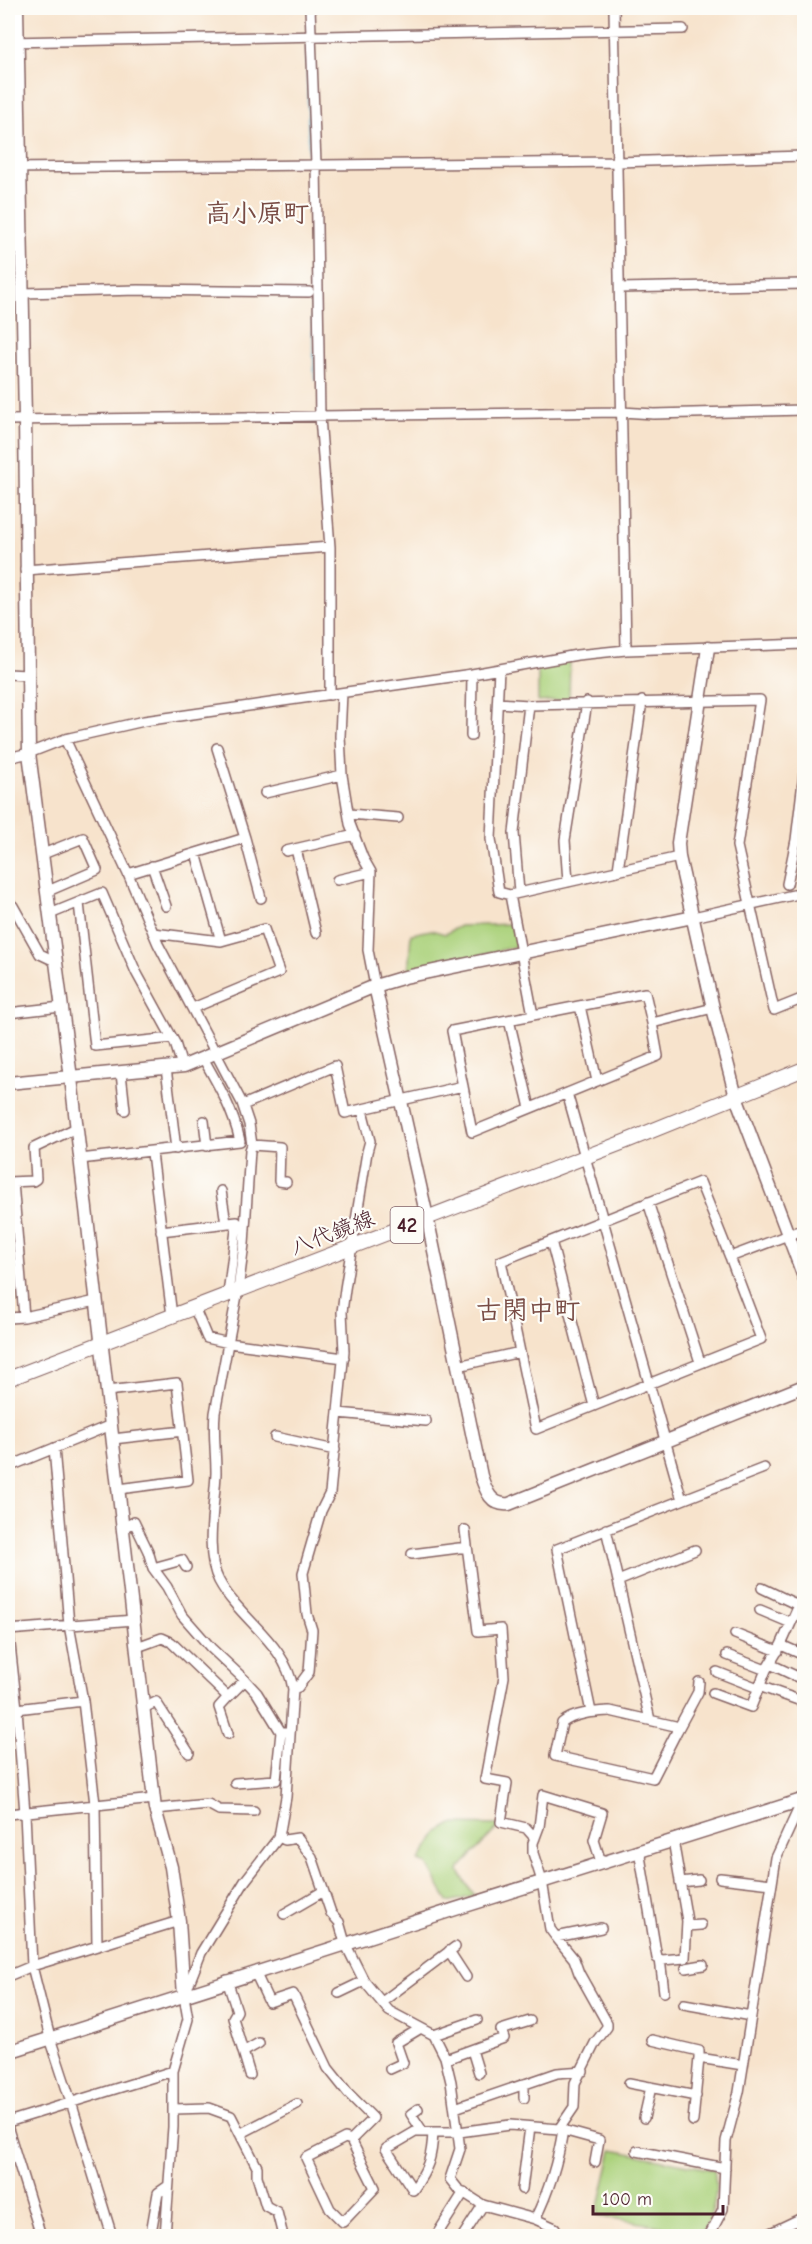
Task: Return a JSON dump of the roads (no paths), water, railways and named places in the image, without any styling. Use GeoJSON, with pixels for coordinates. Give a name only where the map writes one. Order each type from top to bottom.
{"type":"FeatureCollection","features":[{"type":"Feature","properties":{"kind":"main road","name":"八代鏡線"},"geometry":{"type":"LineString","coordinates":[[8,1379],[584,1157],[804,1068]]}},
{"type":"Feature","properties":{"kind":"street"},"geometry":{"type":"LineString","coordinates":[[17,8],[12,42],[14,168],[23,293],[28,753],[57,962],[155,1804],[171,1867],[179,1921],[184,1996],[188,2019],[173,2071],[174,2109],[165,2236]]}},
{"type":"Feature","properties":{"kind":"street"},"geometry":{"type":"LineString","coordinates":[[310,8],[308,37],[320,417],[330,547],[330,695]]}},
{"type":"Feature","properties":{"kind":"street"},"geometry":{"type":"LineString","coordinates":[[614,8],[626,650]]}},
{"type":"Feature","properties":{"kind":"street"},"geometry":{"type":"LineString","coordinates":[[12,42],[683,29]]}},
{"type":"Feature","properties":{"kind":"street"},"geometry":{"type":"LineString","coordinates":[[14,168],[618,162],[804,156]]}},
{"type":"Feature","properties":{"kind":"street"},"geometry":{"type":"LineString","coordinates":[[620,288],[804,284]]}},
{"type":"Feature","properties":{"kind":"street"},"geometry":{"type":"LineString","coordinates":[[23,293],[138,290],[309,292]]}},
{"type":"Feature","properties":{"kind":"street"},"geometry":{"type":"LineString","coordinates":[[8,420],[622,412],[654,414],[804,410]]}},
{"type":"Feature","properties":{"kind":"street"},"geometry":{"type":"LineString","coordinates":[[25,570],[330,547]]}},
{"type":"Feature","properties":{"kind":"street"},"geometry":{"type":"LineString","coordinates":[[8,758],[65,739],[144,721],[472,674],[577,655],[626,650],[804,644]]}},
{"type":"Feature","properties":{"kind":"street"},"geometry":{"type":"LineString","coordinates":[[708,648],[678,843],[679,857],[713,1008],[736,1097],[804,1277]]}},
{"type":"Feature","properties":{"kind":"street"},"geometry":{"type":"LineString","coordinates":[[499,669],[491,839],[500,892],[514,893],[679,857]]}},
{"type":"Feature","properties":{"kind":"street"},"geometry":{"type":"LineString","coordinates":[[8,674],[27,675]]}},
{"type":"Feature","properties":{"kind":"street"},"geometry":{"type":"LineString","coordinates":[[471,736],[472,674]]}},
{"type":"Feature","properties":{"kind":"street"},"geometry":{"type":"LineString","coordinates":[[342,693],[340,736],[342,775],[355,835],[371,872],[368,950],[486,1491],[492,1500],[501,1505],[509,1504],[804,1386]]}},
{"type":"Feature","properties":{"kind":"street"},"geometry":{"type":"LineString","coordinates":[[498,703],[529,705],[760,700],[737,846],[774,1010],[804,998]]}},
{"type":"Feature","properties":{"kind":"street"},"geometry":{"type":"LineString","coordinates":[[618,870],[642,701]]}},
{"type":"Feature","properties":{"kind":"street"},"geometry":{"type":"LineString","coordinates":[[568,882],[566,840],[587,702]]}},
{"type":"Feature","properties":{"kind":"street"},"geometry":{"type":"LineString","coordinates":[[529,705],[514,833],[514,893],[533,1015]]}},
{"type":"Feature","properties":{"kind":"street"},"geometry":{"type":"LineString","coordinates":[[65,739],[153,933],[243,1105],[249,1124],[252,1145],[244,1244],[233,1292]]}},
{"type":"Feature","properties":{"kind":"street"},"geometry":{"type":"LineString","coordinates":[[217,748],[261,898]]}},
{"type":"Feature","properties":{"kind":"street"},"geometry":{"type":"LineString","coordinates":[[787,884],[800,841],[804,773]]}},
{"type":"Feature","properties":{"kind":"street"},"geometry":{"type":"LineString","coordinates":[[265,793],[342,775]]}},
{"type":"Feature","properties":{"kind":"street"},"geometry":{"type":"LineString","coordinates":[[349,814],[398,818]]}},
{"type":"Feature","properties":{"kind":"street"},"geometry":{"type":"LineString","coordinates":[[316,933],[291,850],[355,835]]}},
{"type":"Feature","properties":{"kind":"street"},"geometry":{"type":"LineString","coordinates":[[43,854],[83,838],[97,870],[48,891]]}},
{"type":"Feature","properties":{"kind":"street"},"geometry":{"type":"LineString","coordinates":[[128,874],[245,838]]}},
{"type":"Feature","properties":{"kind":"street"},"geometry":{"type":"LineString","coordinates":[[196,853],[221,941]]}},
{"type":"Feature","properties":{"kind":"street"},"geometry":{"type":"LineString","coordinates":[[152,866],[166,906]]}},
{"type":"Feature","properties":{"kind":"street"},"geometry":{"type":"LineString","coordinates":[[337,880],[371,872]]}},
{"type":"Feature","properties":{"kind":"street"},"geometry":{"type":"LineString","coordinates":[[50,914],[102,893],[136,972],[172,1038],[182,1066]]}},
{"type":"Feature","properties":{"kind":"street"},"geometry":{"type":"LineString","coordinates":[[8,1083],[182,1066],[375,986],[405,977],[798,894],[804,895]]}},
{"type":"Feature","properties":{"kind":"street"},"geometry":{"type":"LineString","coordinates":[[8,902],[13,906],[40,954],[57,962]]}},
{"type":"Feature","properties":{"kind":"street"},"geometry":{"type":"LineString","coordinates":[[79,903],[95,1046],[172,1038]]}},
{"type":"Feature","properties":{"kind":"street"},"geometry":{"type":"LineString","coordinates":[[153,933],[221,941],[264,929],[279,972],[192,1008]]}},
{"type":"Feature","properties":{"kind":"street"},"geometry":{"type":"LineString","coordinates":[[645,993],[658,1056],[472,1132],[452,1031],[533,1015],[645,993]]}},
{"type":"Feature","properties":{"kind":"street"},"geometry":{"type":"LineString","coordinates":[[580,1006],[597,1081]]}},
{"type":"Feature","properties":{"kind":"street"},"geometry":{"type":"LineString","coordinates":[[8,1013],[61,1007]]}},
{"type":"Feature","properties":{"kind":"street"},"geometry":{"type":"LineString","coordinates":[[652,1023],[713,1008]]}},
{"type":"Feature","properties":{"kind":"street"},"geometry":{"type":"LineString","coordinates":[[508,1020],[530,1108]]}},
{"type":"Feature","properties":{"kind":"street"},"geometry":{"type":"LineString","coordinates":[[80,1160],[240,1141],[235,1119],[226,1098],[203,1058]]}},
{"type":"Feature","properties":{"kind":"street"},"geometry":{"type":"LineString","coordinates":[[243,1105],[335,1066],[345,1113],[463,1086]]}},
{"type":"Feature","properties":{"kind":"street"},"geometry":{"type":"LineString","coordinates":[[166,1068],[176,1149]]}},
{"type":"Feature","properties":{"kind":"street"},"geometry":{"type":"LineString","coordinates":[[122,1073],[125,1110]]}},
{"type":"Feature","properties":{"kind":"street"},"geometry":{"type":"LineString","coordinates":[[567,1093],[682,1500]]}},
{"type":"Feature","properties":{"kind":"street"},"geometry":{"type":"LineString","coordinates":[[292,1689],[298,1687],[309,1672],[312,1630],[306,1606],[303,1573],[321,1511],[330,1493],[344,1358],[342,1312],[370,1141],[363,1110]]}},
{"type":"Feature","properties":{"kind":"street"},"geometry":{"type":"LineString","coordinates":[[204,1120],[207,1146]]}},
{"type":"Feature","properties":{"kind":"street"},"geometry":{"type":"LineString","coordinates":[[24,1317],[10,1182],[36,1179],[34,1148],[76,1128]]}},
{"type":"Feature","properties":{"kind":"street"},"geometry":{"type":"LineString","coordinates":[[252,1145],[280,1147],[279,1181],[286,1182]]}},
{"type":"Feature","properties":{"kind":"street"},"geometry":{"type":"LineString","coordinates":[[152,1152],[172,1316]]}},
{"type":"Feature","properties":{"kind":"street"},"geometry":{"type":"LineString","coordinates":[[700,1182],[761,1339],[536,1429],[501,1261],[602,1221],[700,1182]]}},
{"type":"Feature","properties":{"kind":"street"},"geometry":{"type":"LineString","coordinates":[[221,1191],[226,1223]]}},
{"type":"Feature","properties":{"kind":"street"},"geometry":{"type":"LineString","coordinates":[[648,1202],[700,1362]]}},
{"type":"Feature","properties":{"kind":"street"},"geometry":{"type":"LineString","coordinates":[[161,1231],[237,1222],[229,1343],[213,1432],[216,1472],[212,1562],[220,1584],[283,1660],[291,1677],[292,1689],[276,1780],[235,1783]]}},
{"type":"Feature","properties":{"kind":"street"},"geometry":{"type":"LineString","coordinates":[[730,1257],[804,1228]]}},
{"type":"Feature","properties":{"kind":"street"},"geometry":{"type":"LineString","coordinates":[[551,1240],[594,1406]]}},
{"type":"Feature","properties":{"kind":"street"},"geometry":{"type":"LineString","coordinates":[[8,1318],[24,1317],[96,1301]]}},
{"type":"Feature","properties":{"kind":"street"},"geometry":{"type":"LineString","coordinates":[[194,1307],[207,1338],[344,1358]]}},
{"type":"Feature","properties":{"kind":"street"},"geometry":{"type":"LineString","coordinates":[[458,1366],[520,1352]]}},
{"type":"Feature","properties":{"kind":"street"},"geometry":{"type":"LineString","coordinates":[[107,1391],[177,1383],[183,1431],[188,1480],[118,1489]]}},
{"type":"Feature","properties":{"kind":"street"},"geometry":{"type":"LineString","coordinates":[[338,1413],[426,1421]]}},
{"type":"Feature","properties":{"kind":"street"},"geometry":{"type":"LineString","coordinates":[[8,1467],[111,1425]]}},
{"type":"Feature","properties":{"kind":"street"},"geometry":{"type":"LineString","coordinates":[[113,1439],[183,1431]]}},
{"type":"Feature","properties":{"kind":"street"},"geometry":{"type":"LineString","coordinates":[[275,1437],[335,1450]]}},
{"type":"Feature","properties":{"kind":"street"},"geometry":{"type":"LineString","coordinates":[[54,1448],[69,1625],[82,1701],[95,1804],[97,1946]]}},
{"type":"Feature","properties":{"kind":"street"},"geometry":{"type":"LineString","coordinates":[[591,1712],[557,1549],[765,1468]]}},
{"type":"Feature","properties":{"kind":"street"},"geometry":{"type":"LineString","coordinates":[[123,1528],[134,1522],[148,1551],[153,1568],[167,1587],[182,1615],[211,1648],[257,1693],[285,1732],[286,1797],[279,1837],[245,1881],[201,1953],[184,1996]]}},
{"type":"Feature","properties":{"kind":"street"},"geometry":{"type":"LineString","coordinates":[[606,1529],[650,1720]]}},
{"type":"Feature","properties":{"kind":"street"},"geometry":{"type":"LineString","coordinates":[[465,1530],[478,1631],[501,1629],[504,1677],[485,1779],[507,1783],[501,1822],[526,1828],[535,1838]]}},
{"type":"Feature","properties":{"kind":"street"},"geometry":{"type":"LineString","coordinates":[[412,1554],[467,1547]]}},
{"type":"Feature","properties":{"kind":"street"},"geometry":{"type":"LineString","coordinates":[[618,1581],[695,1551]]}},
{"type":"Feature","properties":{"kind":"street"},"geometry":{"type":"LineString","coordinates":[[153,1568],[182,1560]]}},
{"type":"Feature","properties":{"kind":"street"},"geometry":{"type":"LineString","coordinates":[[713,1693],[751,1707],[768,1667],[802,1607],[762,1588]]}},
{"type":"Feature","properties":{"kind":"street"},"geometry":{"type":"LineString","coordinates":[[760,1610],[791,1623]]}},
{"type":"Feature","properties":{"kind":"street"},"geometry":{"type":"LineString","coordinates":[[112,2236],[50,2038],[32,1966],[25,1813],[17,1708],[10,1671],[8,1628],[134,1620]]}},
{"type":"Feature","properties":{"kind":"street"},"geometry":{"type":"LineString","coordinates":[[735,1635],[802,1652]]}},
{"type":"Feature","properties":{"kind":"street"},"geometry":{"type":"LineString","coordinates":[[137,1647],[162,1638],[171,1641],[228,1697]]}},
{"type":"Feature","properties":{"kind":"street"},"geometry":{"type":"LineString","coordinates":[[727,1655],[804,1680]]}},
{"type":"Feature","properties":{"kind":"street"},"geometry":{"type":"LineString","coordinates":[[717,1672],[804,1702]]}},
{"type":"Feature","properties":{"kind":"street"},"geometry":{"type":"LineString","coordinates":[[228,1734],[219,1707],[245,1680]]}},
{"type":"Feature","properties":{"kind":"street"},"geometry":{"type":"LineString","coordinates":[[677,1731],[675,1726],[610,1711],[591,1712],[562,1723],[555,1756],[653,1778],[698,1692],[699,1682]]}},
{"type":"Feature","properties":{"kind":"street"},"geometry":{"type":"LineString","coordinates":[[17,1708],[82,1701]]}},
{"type":"Feature","properties":{"kind":"street"},"geometry":{"type":"LineString","coordinates":[[144,1708],[156,1702],[168,1714],[189,1748]]}},
{"type":"Feature","properties":{"kind":"street"},"geometry":{"type":"LineString","coordinates":[[535,2219],[544,2201],[559,2154],[561,2130],[574,2108],[575,2083],[595,2043],[607,2027],[574,1959],[550,1929],[542,1881],[533,1853],[543,1795],[602,1814],[594,1840],[601,1862]]}},
{"type":"Feature","properties":{"kind":"street"},"geometry":{"type":"LineString","coordinates":[[8,2052],[227,1980],[804,1798]]}},
{"type":"Feature","properties":{"kind":"street"},"geometry":{"type":"LineString","coordinates":[[709,2236],[723,2209],[726,2141],[739,2092],[776,1858],[804,1798]]}},
{"type":"Feature","properties":{"kind":"street"},"geometry":{"type":"LineString","coordinates":[[8,1814],[95,1804],[208,1804],[219,1810],[254,1811]]}},
{"type":"Feature","properties":{"kind":"street"},"geometry":{"type":"LineString","coordinates":[[279,1837],[285,1840],[298,1838],[312,1857],[322,1892],[331,1913],[339,1922],[345,1943],[364,1981],[389,2011],[434,2035],[446,2059],[459,2132],[460,2149],[450,2179],[483,2205],[535,2219],[555,2228],[550,2236]]}},
{"type":"Feature","properties":{"kind":"street"},"geometry":{"type":"LineString","coordinates":[[673,1840],[687,1926],[686,1967]]}},
{"type":"Feature","properties":{"kind":"street"},"geometry":{"type":"LineString","coordinates":[[639,1850],[657,1958],[686,1967],[704,1965]]}},
{"type":"Feature","properties":{"kind":"street"},"geometry":{"type":"LineString","coordinates":[[720,1878],[771,1884]]}},
{"type":"Feature","properties":{"kind":"street"},"geometry":{"type":"LineString","coordinates":[[681,1882],[699,1880]]}},
{"type":"Feature","properties":{"kind":"street"},"geometry":{"type":"LineString","coordinates":[[284,1914],[322,1892]]}},
{"type":"Feature","properties":{"kind":"street"},"geometry":{"type":"LineString","coordinates":[[8,1976],[32,1966],[179,1921]]}},
{"type":"Feature","properties":{"kind":"street"},"geometry":{"type":"LineString","coordinates":[[687,1926],[701,1925]]}},
{"type":"Feature","properties":{"kind":"street"},"geometry":{"type":"LineString","coordinates":[[556,1937],[601,1928]]}},
{"type":"Feature","properties":{"kind":"street"},"geometry":{"type":"LineString","coordinates":[[382,2002],[452,1949],[466,1977]]}},
{"type":"Feature","properties":{"kind":"street"},"geometry":{"type":"LineString","coordinates":[[660,1959],[664,1992]]}},
{"type":"Feature","properties":{"kind":"street"},"geometry":{"type":"LineString","coordinates":[[255,1972],[269,2002],[292,1994],[328,2068],[348,2093],[373,2118],[351,2140]]}},
{"type":"Feature","properties":{"kind":"street"},"geometry":{"type":"LineString","coordinates":[[227,1980],[237,2011],[233,2018],[250,2075]]}},
{"type":"Feature","properties":{"kind":"street"},"geometry":{"type":"LineString","coordinates":[[339,1993],[364,1981]]}},
{"type":"Feature","properties":{"kind":"street"},"geometry":{"type":"LineString","coordinates":[[684,2004],[751,2016]]}},
{"type":"Feature","properties":{"kind":"street"},"geometry":{"type":"LineString","coordinates":[[434,2035],[477,2020]]}},
{"type":"Feature","properties":{"kind":"street"},"geometry":{"type":"LineString","coordinates":[[446,2059],[504,2038],[501,2030],[530,2021]]}},
{"type":"Feature","properties":{"kind":"street"},"geometry":{"type":"LineString","coordinates":[[390,2069],[403,2063],[396,2043],[421,2028]]}},
{"type":"Feature","properties":{"kind":"street"},"geometry":{"type":"LineString","coordinates":[[652,2040],[699,2051],[693,2121]]}},
{"type":"Feature","properties":{"kind":"street"},"geometry":{"type":"LineString","coordinates":[[243,2052],[259,2043]]}},
{"type":"Feature","properties":{"kind":"street"},"geometry":{"type":"LineString","coordinates":[[472,2050],[479,2073]]}},
{"type":"Feature","properties":{"kind":"street"},"geometry":{"type":"LineString","coordinates":[[699,2058],[743,2065]]}},
{"type":"Feature","properties":{"kind":"street"},"geometry":{"type":"LineString","coordinates":[[8,2122],[173,2071]]}},
{"type":"Feature","properties":{"kind":"street"},"geometry":{"type":"LineString","coordinates":[[455,2108],[556,2073],[583,2071]]}},
{"type":"Feature","properties":{"kind":"street"},"geometry":{"type":"LineString","coordinates":[[629,2083],[696,2096]]}},
{"type":"Feature","properties":{"kind":"street"},"geometry":{"type":"LineString","coordinates":[[524,2084],[524,2098]]}},
{"type":"Feature","properties":{"kind":"street"},"geometry":{"type":"LineString","coordinates":[[644,2118],[651,2087]]}},
{"type":"Feature","properties":{"kind":"street"},"geometry":{"type":"LineString","coordinates":[[240,2134],[297,2104]]}},
{"type":"Feature","properties":{"kind":"street"},"geometry":{"type":"LineString","coordinates":[[174,2109],[209,2108],[231,2116],[257,2167],[257,2176],[266,2206],[277,2212],[283,2236]]}},
{"type":"Feature","properties":{"kind":"street"},"geometry":{"type":"LineString","coordinates":[[418,2109],[411,2114],[428,2132],[432,2155],[426,2172],[413,2190],[386,2148],[415,2132],[428,2132],[459,2132],[510,2125],[561,2130],[599,2140],[595,2162]]}},
{"type":"Feature","properties":{"kind":"street"},"geometry":{"type":"LineString","coordinates":[[511,2181],[522,2185],[530,2127]]}},
{"type":"Feature","properties":{"kind":"street"},"geometry":{"type":"LineString","coordinates":[[8,2129],[40,2236]]}},
{"type":"Feature","properties":{"kind":"street"},"geometry":{"type":"LineString","coordinates":[[345,2138],[351,2140],[375,2188],[344,2222],[330,2209],[303,2160],[345,2138]]}},
{"type":"Feature","properties":{"kind":"street"},"geometry":{"type":"LineString","coordinates":[[637,2151],[725,2168]]}},
{"type":"Feature","properties":{"kind":"street"},"geometry":{"type":"LineString","coordinates":[[153,2236],[152,2227],[158,2193],[168,2186]]}},
{"type":"Feature","properties":{"kind":"street"},"geometry":{"type":"LineString","coordinates":[[436,2236],[464,2192]]}},
{"type":"Feature","properties":{"kind":"street"},"geometry":{"type":"LineString","coordinates":[[463,2236],[483,2205]]}},
{"type":"Feature","properties":{"kind":"street"},"geometry":{"type":"LineString","coordinates":[[764,2236],[804,2217]]}},
{"type":"Feature","properties":{"kind":"waterway"},"geometry":{"type":"LineString","coordinates":[[307,40],[309,164]]}},
{"type":"Feature","properties":{"kind":"waterway"},"geometry":{"type":"LineString","coordinates":[[8,148],[8,166]]}},
{"type":"Feature","properties":{"kind":"waterway"},"geometry":{"type":"LineString","coordinates":[[310,169],[311,290]]}},
{"type":"Feature","properties":{"kind":"waterway"},"geometry":{"type":"LineString","coordinates":[[8,172],[10,295]]}},
{"type":"Feature","properties":{"kind":"waterway"},"geometry":{"type":"LineString","coordinates":[[311,295],[315,380]]}},
{"type":"Feature","properties":{"kind":"district","name":"高小原町"},"geometry":{"type":"Point","coordinates":[257,213]}},
{"type":"Feature","properties":{"kind":"district","name":"古閑中町"},"geometry":{"type":"Point","coordinates":[528,1310]}}]}
